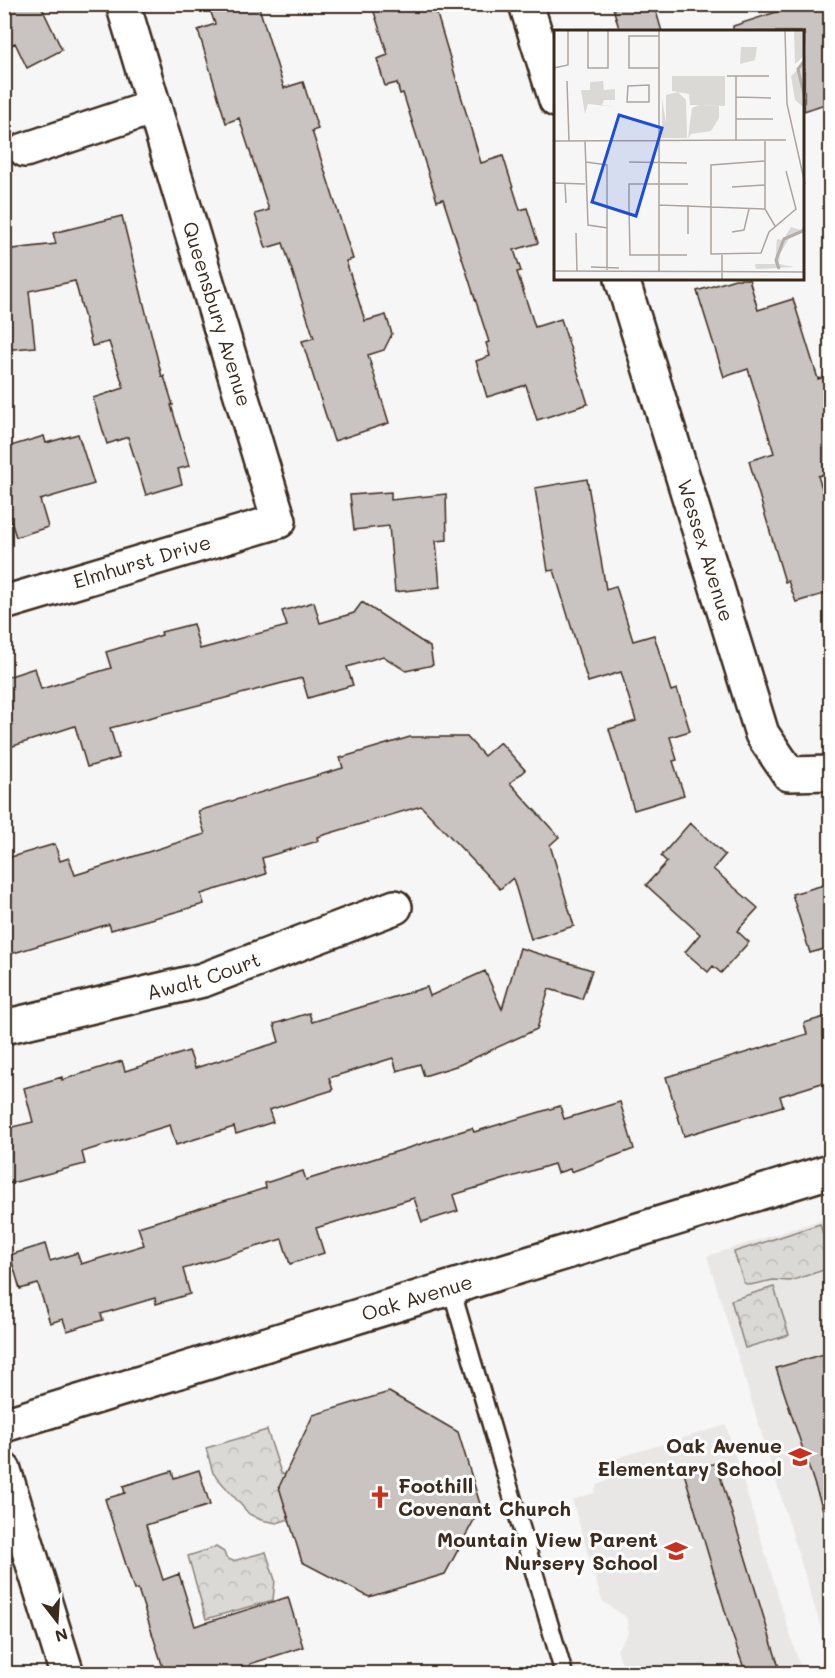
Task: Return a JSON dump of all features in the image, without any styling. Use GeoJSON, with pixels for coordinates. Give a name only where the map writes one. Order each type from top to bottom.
{"type":"FeatureCollection","features":[{"type":"Feature","properties":{"kind":"street","name":"Queensbury Avenue"},"geometry":{"type":"LineString","coordinates":[[123,4],[279,521]]}},
{"type":"Feature","properties":{"kind":"street"},"geometry":{"type":"LineString","coordinates":[[526,4],[554,94]]}},
{"type":"Feature","properties":{"kind":"street"},"geometry":{"type":"LineString","coordinates":[[25,150],[154,107]]}},
{"type":"Feature","properties":{"kind":"street","name":"Wessex Avenue"},"geometry":{"type":"LineString","coordinates":[[622,280],[762,734],[789,774],[831,773]]}},
{"type":"Feature","properties":{"kind":"street","name":"Elmhurst Drive"},"geometry":{"type":"LineString","coordinates":[[4,603],[279,521]]}},
{"type":"Feature","properties":{"kind":"street","name":"Awalt Court"},"geometry":{"type":"LineString","coordinates":[[4,1027],[203,980],[395,907]]}},
{"type":"Feature","properties":{"kind":"street","name":"Oak Avenue"},"geometry":{"type":"LineString","coordinates":[[4,1425],[831,1171]]}},
{"type":"Feature","properties":{"kind":"street"},"geometry":{"type":"LineString","coordinates":[[4,1470],[67,1674]]}},
{"type":"Feature","properties":{"kind":"lane"},"geometry":{"type":"LineString","coordinates":[[452,1288],[564,1674]]}},
{"type":"Feature","properties":{"kind":"shaded area","name":"Oak Avenue Elementary School"},"geometry":{"type":"Polygon","coordinates":[[[830,1217],[830,1657],[707,1256],[830,1217]]]}},
{"type":"Feature","properties":{"kind":"shaded area","name":"Mountain View Parent Nursery School"},"geometry":{"type":"Polygon","coordinates":[[[726,1425],[802,1673],[625,1673],[617,1649],[629,1632],[626,1617],[602,1601],[572,1500],[594,1493],[597,1485],[609,1480],[603,1462],[726,1425]]]}},
{"type":"Feature","properties":{"kind":"green space"},"geometry":{"type":"Polygon","coordinates":[[[820,1224],[830,1258],[830,1268],[790,1281],[773,1280],[750,1285],[744,1283],[734,1252],[820,1224]]]}},
{"type":"Feature","properties":{"kind":"green space"},"geometry":{"type":"Polygon","coordinates":[[[774,1287],[789,1335],[745,1348],[731,1300],[774,1287]]]}},
{"type":"Feature","properties":{"kind":"green space"},"geometry":{"type":"Polygon","coordinates":[[[267,1430],[281,1473],[285,1474],[289,1519],[277,1523],[261,1520],[249,1514],[213,1473],[206,1448],[267,1430]]]}},
{"type":"Feature","properties":{"kind":"green space"},"geometry":{"type":"Polygon","coordinates":[[[216,1547],[224,1552],[226,1558],[233,1561],[266,1552],[275,1580],[273,1600],[206,1619],[188,1556],[216,1547]]]}},
{"type":"Feature","properties":{"kind":"building"},"geometry":{"type":"Polygon","coordinates":[[[4,4],[40,4],[62,50],[27,68],[15,43],[4,48],[4,4]]]}},
{"type":"Feature","properties":{"kind":"building"},"geometry":{"type":"Polygon","coordinates":[[[208,4],[258,4],[284,88],[303,82],[318,129],[312,131],[353,259],[346,261],[365,321],[386,315],[392,334],[384,350],[368,355],[389,423],[334,441],[302,341],[314,338],[283,243],[266,248],[255,214],[269,210],[239,118],[226,123],[198,30],[215,24],[208,4]]]}},
{"type":"Feature","properties":{"kind":"building"},"geometry":{"type":"Polygon","coordinates":[[[386,4],[434,4],[481,163],[503,156],[520,210],[527,208],[538,243],[514,250],[521,271],[517,272],[535,327],[561,319],[588,404],[537,420],[526,385],[487,397],[476,361],[490,356],[486,343],[489,342],[443,199],[437,201],[403,93],[400,94],[397,83],[385,86],[377,59],[388,55],[373,9],[386,4]]]}},
{"type":"Feature","properties":{"kind":"building"},"geometry":{"type":"Polygon","coordinates":[[[612,4],[654,4],[661,30],[619,30],[612,4]]]}},
{"type":"Feature","properties":{"kind":"building"},"geometry":{"type":"Polygon","coordinates":[[[801,4],[822,4],[831,32],[831,102],[805,111],[805,30],[733,30],[733,26],[801,4]]]}},
{"type":"Feature","properties":{"kind":"building"},"geometry":{"type":"Polygon","coordinates":[[[122,216],[162,377],[164,376],[173,405],[171,405],[189,466],[178,469],[182,484],[146,495],[128,437],[107,444],[93,398],[124,388],[109,342],[92,346],[75,281],[29,291],[35,347],[4,350],[4,250],[56,244],[53,233],[122,216]]]}},
{"type":"Feature","properties":{"kind":"building"},"geometry":{"type":"Polygon","coordinates":[[[732,280],[749,280],[758,310],[793,299],[818,379],[831,375],[831,472],[818,476],[831,517],[831,592],[796,602],[788,581],[785,582],[749,461],[774,453],[748,369],[724,377],[697,291],[732,280]]]}},
{"type":"Feature","properties":{"kind":"building"},"geometry":{"type":"Polygon","coordinates":[[[78,434],[94,484],[40,500],[48,527],[16,537],[4,499],[4,448],[44,436],[46,443],[78,434]]]}},
{"type":"Feature","properties":{"kind":"building"},"geometry":{"type":"Polygon","coordinates":[[[587,479],[606,589],[616,586],[633,641],[654,635],[671,691],[677,689],[690,731],[670,737],[677,760],[673,761],[684,795],[634,810],[609,729],[636,721],[621,672],[588,682],[554,570],[548,571],[535,488],[587,479]]]}},
{"type":"Feature","properties":{"kind":"building"},"geometry":{"type":"Polygon","coordinates":[[[391,492],[391,500],[446,494],[447,540],[436,541],[440,587],[395,592],[389,526],[354,530],[350,495],[391,492]]]}},
{"type":"Feature","properties":{"kind":"building"},"geometry":{"type":"Polygon","coordinates":[[[314,602],[320,623],[354,613],[362,602],[430,647],[433,665],[406,671],[383,656],[347,667],[353,685],[308,698],[302,678],[110,728],[119,758],[87,767],[75,726],[4,749],[4,678],[35,668],[41,689],[111,668],[106,652],[162,635],[161,632],[193,624],[200,649],[287,626],[282,611],[314,602]]]}},
{"type":"Feature","properties":{"kind":"building"},"geometry":{"type":"Polygon","coordinates":[[[410,737],[467,737],[484,756],[500,742],[525,770],[510,783],[559,837],[550,845],[574,926],[531,939],[513,878],[500,889],[421,806],[317,837],[318,841],[262,858],[266,874],[201,894],[204,904],[111,930],[109,924],[4,956],[4,859],[55,844],[60,861],[69,858],[75,875],[205,834],[198,811],[343,768],[340,758],[410,737]]]}},
{"type":"Feature","properties":{"kind":"building"},"geometry":{"type":"Polygon","coordinates":[[[690,823],[725,855],[713,869],[758,908],[737,931],[749,942],[721,973],[713,966],[708,972],[685,952],[700,934],[646,885],[667,862],[661,856],[690,823]]]}},
{"type":"Feature","properties":{"kind":"building"},"geometry":{"type":"Polygon","coordinates":[[[831,883],[831,947],[810,953],[792,894],[831,883]]]}},
{"type":"Feature","properties":{"kind":"building"},"geometry":{"type":"Polygon","coordinates":[[[520,948],[592,970],[582,999],[549,989],[537,1029],[459,1065],[424,1076],[420,1064],[397,1071],[393,1058],[329,1078],[333,1090],[269,1110],[273,1122],[236,1134],[234,1127],[176,1145],[170,1125],[82,1152],[85,1164],[4,1185],[4,1129],[33,1122],[24,1088],[62,1077],[62,1080],[122,1061],[125,1071],[189,1051],[195,1068],[279,1042],[274,1024],[309,1013],[312,1022],[427,987],[430,996],[485,971],[502,1009],[520,948]]]}},
{"type":"Feature","properties":{"kind":"building"},"geometry":{"type":"Polygon","coordinates":[[[831,1015],[831,1089],[825,1090],[822,1083],[780,1096],[783,1106],[684,1136],[666,1077],[807,1034],[804,1023],[831,1015]]]}},
{"type":"Feature","properties":{"kind":"building"},"geometry":{"type":"Polygon","coordinates":[[[620,1102],[634,1149],[571,1172],[570,1169],[557,1173],[554,1164],[453,1195],[458,1211],[422,1222],[414,1198],[316,1228],[324,1253],[290,1264],[282,1239],[183,1269],[190,1294],[156,1304],[155,1298],[101,1314],[103,1320],[67,1331],[63,1319],[50,1323],[38,1284],[20,1289],[10,1255],[45,1244],[50,1261],[77,1253],[81,1264],[144,1245],[138,1227],[266,1188],[265,1183],[303,1171],[306,1180],[472,1128],[474,1132],[560,1106],[564,1119],[620,1102]]]}},
{"type":"Feature","properties":{"kind":"building"},"geometry":{"type":"Polygon","coordinates":[[[831,1352],[831,1515],[825,1516],[776,1368],[831,1352]]]}},
{"type":"Feature","properties":{"kind":"building","name":"Foothill Covenant Church"},"geometry":{"type":"Polygon","coordinates":[[[389,1392],[458,1432],[481,1507],[445,1574],[369,1597],[302,1562],[279,1487],[313,1415],[389,1392]]]}},
{"type":"Feature","properties":{"kind":"building"},"geometry":{"type":"Polygon","coordinates":[[[716,1463],[781,1674],[746,1674],[731,1631],[684,1473],[716,1463]]]}},
{"type":"Feature","properties":{"kind":"building"},"geometry":{"type":"Polygon","coordinates":[[[199,1470],[210,1505],[146,1525],[163,1580],[179,1574],[195,1626],[288,1597],[303,1647],[250,1664],[253,1674],[165,1674],[138,1589],[134,1590],[105,1499],[125,1493],[123,1486],[172,1471],[174,1478],[199,1470]]]}},
{"type":"Feature","properties":{"kind":"place","name":"Oak Avenue Elementary School"},"geometry":{"type":"Point","coordinates":[800,1457]}},
{"type":"Feature","properties":{"kind":"place","name":"Foothill Covenant Church"},"geometry":{"type":"Point","coordinates":[380,1497]}},
{"type":"Feature","properties":{"kind":"place","name":"Mountain View Parent Nursery School"},"geometry":{"type":"Point","coordinates":[676,1551]}}]}
